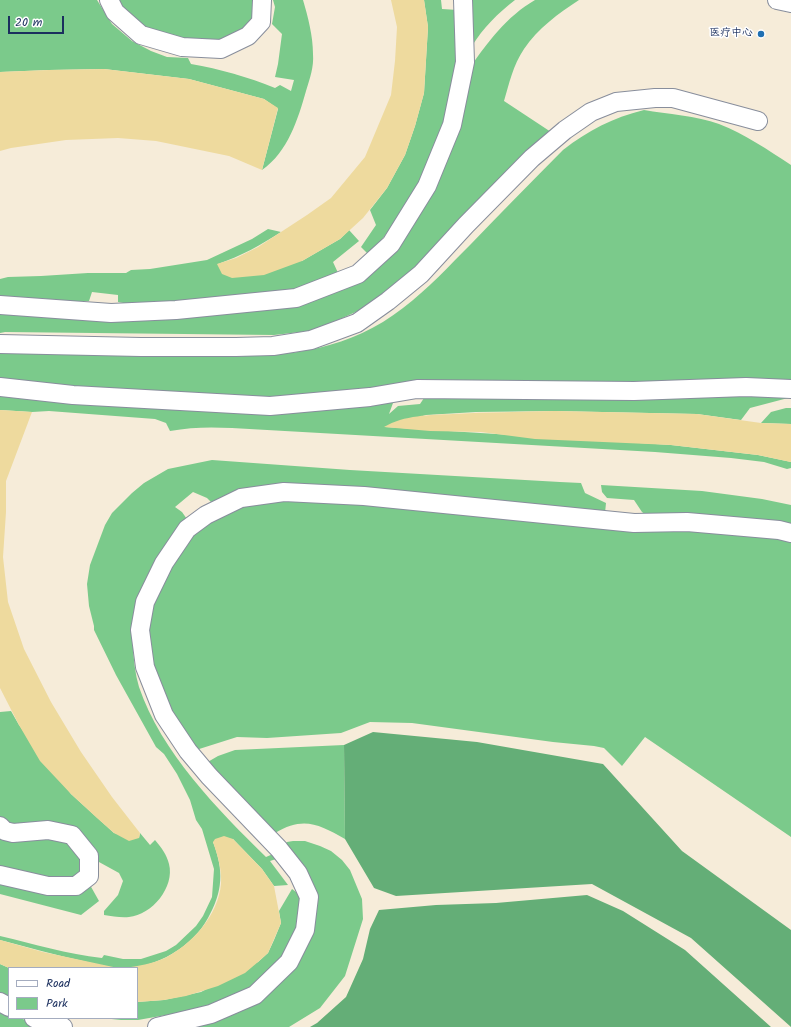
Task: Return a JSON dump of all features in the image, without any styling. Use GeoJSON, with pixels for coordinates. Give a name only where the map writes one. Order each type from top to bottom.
{"type":"FeatureCollection","features":[{"type":"Feature","properties":{"kind":"street"},"geometry":{"type":"LineString","coordinates":[[109,0],[115,12],[141,35],[182,47],[221,48],[248,36],[261,22],[262,0]]}},
{"type":"Feature","properties":{"kind":"street"},"geometry":{"type":"LineString","coordinates":[[0,305],[111,313],[176,310],[296,298],[358,274],[391,244],[427,186],[452,125],[465,62],[463,0]]}},
{"type":"Feature","properties":{"kind":"street"},"geometry":{"type":"LineString","coordinates":[[777,0],[791,3]]}},
{"type":"Feature","properties":{"kind":"street"},"geometry":{"type":"LineString","coordinates":[[0,344],[133,347],[236,347],[273,346],[311,340],[357,323],[388,301],[421,274],[466,225],[532,158],[565,130],[591,112],[616,102],[655,98],[673,98],[758,121]]}},
{"type":"Feature","properties":{"kind":"street"},"geometry":{"type":"LineString","coordinates":[[0,387],[73,395],[270,406],[370,397],[417,389],[634,391],[746,387],[791,389]]}},
{"type":"Feature","properties":{"kind":"street"},"geometry":{"type":"LineString","coordinates":[[157,1027],[211,1014],[255,995],[289,962],[305,930],[309,896],[298,874],[279,849],[209,776],[188,751],[164,715],[145,667],[140,630],[145,602],[164,563],[187,529],[206,515],[241,498],[284,492],[364,496],[634,523],[687,522],[779,530],[791,533]]}},
{"type":"Feature","properties":{"kind":"street"},"geometry":{"type":"LineString","coordinates":[[0,826],[5,831],[13,833],[48,830],[72,835],[89,856],[89,876],[76,886],[48,886],[0,874]]}},
{"type":"Feature","properties":{"kind":"street"},"geometry":{"type":"LineString","coordinates":[[36,1019],[53,1026],[63,1027]]}},
{"type":"Feature","properties":{"kind":"green space"},"geometry":{"type":"Polygon","coordinates":[[[0,0],[97,0],[112,24],[132,41],[151,51],[167,57],[188,58],[191,64],[213,68],[255,80],[275,88],[280,85],[291,91],[294,80],[275,77],[282,34],[272,24],[275,7],[273,0],[303,0],[311,33],[313,63],[303,102],[291,134],[279,154],[262,170],[278,109],[264,99],[189,79],[104,69],[0,72],[0,0]]]}},
{"type":"Feature","properties":{"kind":"green space"},"geometry":{"type":"Polygon","coordinates":[[[116,0],[258,0],[253,24],[216,42],[198,42],[141,28],[116,0]]]}},
{"type":"Feature","properties":{"kind":"green space"},"geometry":{"type":"Polygon","coordinates":[[[424,0],[441,0],[442,9],[458,10],[458,56],[451,96],[436,145],[426,169],[400,214],[369,255],[361,247],[376,225],[370,210],[387,188],[405,155],[424,93],[428,27],[424,0]]]}},
{"type":"Feature","properties":{"kind":"green space"},"geometry":{"type":"Polygon","coordinates":[[[470,0],[515,0],[491,21],[472,46],[470,0]]]}},
{"type":"Feature","properties":{"kind":"green space"},"geometry":{"type":"Polygon","coordinates":[[[535,0],[579,0],[549,22],[536,34],[524,49],[517,61],[504,101],[551,132],[416,270],[371,305],[309,331],[274,335],[0,333],[0,313],[265,305],[390,252],[469,69],[498,31],[515,14],[535,0]]]}},
{"type":"Feature","properties":{"kind":"green space"},"geometry":{"type":"Polygon","coordinates":[[[644,110],[692,117],[719,124],[747,137],[791,165],[791,382],[274,399],[138,392],[0,380],[0,352],[62,351],[96,355],[260,356],[320,348],[348,339],[376,326],[403,308],[421,293],[563,150],[582,136],[611,121],[644,110]]]}},
{"type":"Feature","properties":{"kind":"green space"},"geometry":{"type":"Polygon","coordinates":[[[268,229],[281,232],[251,250],[218,264],[302,261],[340,239],[349,230],[359,241],[333,262],[339,275],[294,291],[129,304],[118,302],[118,295],[92,292],[89,301],[35,298],[0,299],[0,279],[8,277],[88,273],[126,273],[131,270],[150,269],[207,260],[252,239],[268,229]]]}},
{"type":"Feature","properties":{"kind":"green space"},"geometry":{"type":"Polygon","coordinates":[[[784,392],[788,398],[750,408],[741,420],[697,414],[555,411],[476,412],[426,415],[385,427],[671,445],[758,455],[791,462],[791,468],[787,469],[764,462],[655,452],[216,427],[170,431],[166,423],[155,419],[49,411],[32,412],[0,410],[0,394],[386,399],[393,403],[389,414],[398,406],[420,404],[424,398],[784,392]]]}},
{"type":"Feature","properties":{"kind":"green space"},"geometry":{"type":"Polygon","coordinates":[[[791,408],[791,424],[761,423],[771,412],[791,408]]]}},
{"type":"Feature","properties":{"kind":"green space"},"geometry":{"type":"Polygon","coordinates":[[[212,460],[350,470],[581,483],[585,493],[606,503],[605,513],[233,493],[211,502],[207,498],[193,492],[175,507],[182,512],[189,522],[143,586],[134,612],[132,641],[134,663],[139,687],[161,734],[176,757],[229,820],[266,857],[273,854],[276,859],[270,861],[288,885],[274,886],[262,869],[233,839],[213,842],[219,862],[219,890],[213,908],[201,929],[182,948],[158,961],[136,967],[110,967],[0,940],[0,936],[89,956],[102,958],[104,955],[123,959],[141,959],[166,951],[176,945],[196,926],[203,916],[212,897],[214,869],[202,829],[196,820],[190,800],[177,774],[164,754],[156,747],[116,675],[94,630],[89,606],[87,584],[90,565],[105,525],[112,513],[132,493],[144,483],[168,469],[212,460]]]}},
{"type":"Feature","properties":{"kind":"green space"},"geometry":{"type":"Polygon","coordinates":[[[601,485],[702,491],[762,499],[791,505],[791,525],[646,515],[642,512],[634,500],[607,498],[602,492],[601,485]]]}},
{"type":"Feature","properties":{"kind":"green space"},"geometry":{"type":"Polygon","coordinates":[[[282,498],[367,505],[401,506],[791,538],[791,837],[645,737],[622,766],[604,748],[412,723],[370,722],[341,733],[267,738],[237,737],[196,750],[179,727],[154,674],[147,630],[152,605],[184,544],[204,524],[229,510],[254,503],[282,498]]]}},
{"type":"Feature","properties":{"kind":"green space"},"geometry":{"type":"Polygon","coordinates":[[[11,711],[19,725],[71,794],[114,833],[139,838],[140,833],[150,845],[155,840],[162,848],[169,864],[169,882],[160,898],[146,911],[129,917],[104,915],[104,911],[118,895],[123,881],[119,873],[99,862],[95,848],[87,840],[17,828],[0,818],[0,712],[11,711]]]}},
{"type":"Feature","properties":{"kind":"green space"},"geometry":{"type":"Polygon","coordinates":[[[373,732],[477,742],[603,764],[682,851],[791,930],[791,1027],[691,938],[592,884],[396,896],[374,888],[345,839],[344,745],[373,732]]]}},
{"type":"Feature","properties":{"kind":"green space"},"geometry":{"type":"Polygon","coordinates":[[[344,745],[345,839],[327,829],[303,823],[285,828],[275,833],[206,763],[218,756],[235,750],[344,745]]]}},
{"type":"Feature","properties":{"kind":"green space"},"geometry":{"type":"Polygon","coordinates":[[[0,835],[60,837],[74,846],[82,859],[84,871],[75,882],[0,867],[0,835]]]}},
{"type":"Feature","properties":{"kind":"green space"},"geometry":{"type":"Polygon","coordinates":[[[305,841],[320,846],[331,851],[342,860],[350,870],[362,899],[363,919],[345,976],[320,1008],[289,1027],[183,1027],[238,1009],[311,927],[283,847],[287,842],[305,841]]]}},
{"type":"Feature","properties":{"kind":"green space"},"geometry":{"type":"Polygon","coordinates":[[[0,878],[90,885],[99,901],[81,915],[0,894],[0,878]]]}},
{"type":"Feature","properties":{"kind":"green space"},"geometry":{"type":"Polygon","coordinates":[[[292,889],[303,897],[302,914],[281,962],[256,985],[204,1008],[138,1020],[112,1019],[138,1019],[138,1002],[164,1000],[201,992],[258,962],[268,953],[281,923],[279,911],[292,889]]]}},
{"type":"Feature","properties":{"kind":"green space"},"geometry":{"type":"Polygon","coordinates":[[[587,895],[623,911],[685,950],[771,1027],[310,1027],[317,1023],[346,997],[363,959],[370,929],[379,910],[436,905],[496,903],[587,895]]]}},
{"type":"Feature","properties":{"kind":"green space"},"geometry":{"type":"Polygon","coordinates":[[[0,964],[8,968],[8,997],[0,992],[0,964]]]}},
{"type":"Feature","properties":{"kind":"green space"},"geometry":{"type":"Polygon","coordinates":[[[0,1009],[8,1013],[8,1019],[23,1019],[44,1027],[0,1027],[0,1009]]]}},
{"type":"Feature","properties":{"kind":"sand"},"geometry":{"type":"Polygon","coordinates":[[[391,0],[424,0],[428,27],[424,93],[405,155],[387,188],[363,218],[340,239],[302,261],[264,275],[232,278],[222,274],[217,264],[236,258],[258,247],[331,198],[365,157],[391,95],[397,27],[391,0]]]}},
{"type":"Feature","properties":{"kind":"sand"},"geometry":{"type":"Polygon","coordinates":[[[104,69],[189,79],[264,99],[278,108],[262,170],[229,156],[156,141],[118,138],[66,140],[0,151],[0,72],[104,69]]]}},
{"type":"Feature","properties":{"kind":"sand"},"geometry":{"type":"Polygon","coordinates":[[[0,410],[32,412],[6,481],[6,512],[3,557],[8,602],[24,649],[51,702],[81,752],[112,797],[140,833],[139,838],[129,841],[114,833],[71,794],[40,761],[0,688],[0,410]]]}},
{"type":"Feature","properties":{"kind":"sand"},"geometry":{"type":"Polygon","coordinates":[[[555,411],[697,414],[761,423],[791,424],[791,462],[758,455],[671,445],[535,439],[481,432],[430,431],[384,427],[400,420],[426,415],[555,411]]]}},
{"type":"Feature","properties":{"kind":"sand"},"geometry":{"type":"Polygon","coordinates":[[[224,836],[233,839],[262,869],[274,886],[281,923],[268,953],[245,973],[218,986],[186,996],[164,1000],[138,1002],[138,967],[132,967],[165,958],[185,945],[202,928],[215,907],[219,896],[221,874],[213,842],[215,839],[224,836]]]}},
{"type":"Feature","properties":{"kind":"sand"},"geometry":{"type":"Polygon","coordinates":[[[0,940],[43,952],[113,967],[8,968],[0,964],[0,940]]]}},
{"type":"Feature","properties":{"kind":"place","name":"医疗中心"},"geometry":{"type":"Point","coordinates":[761,34]}}]}
